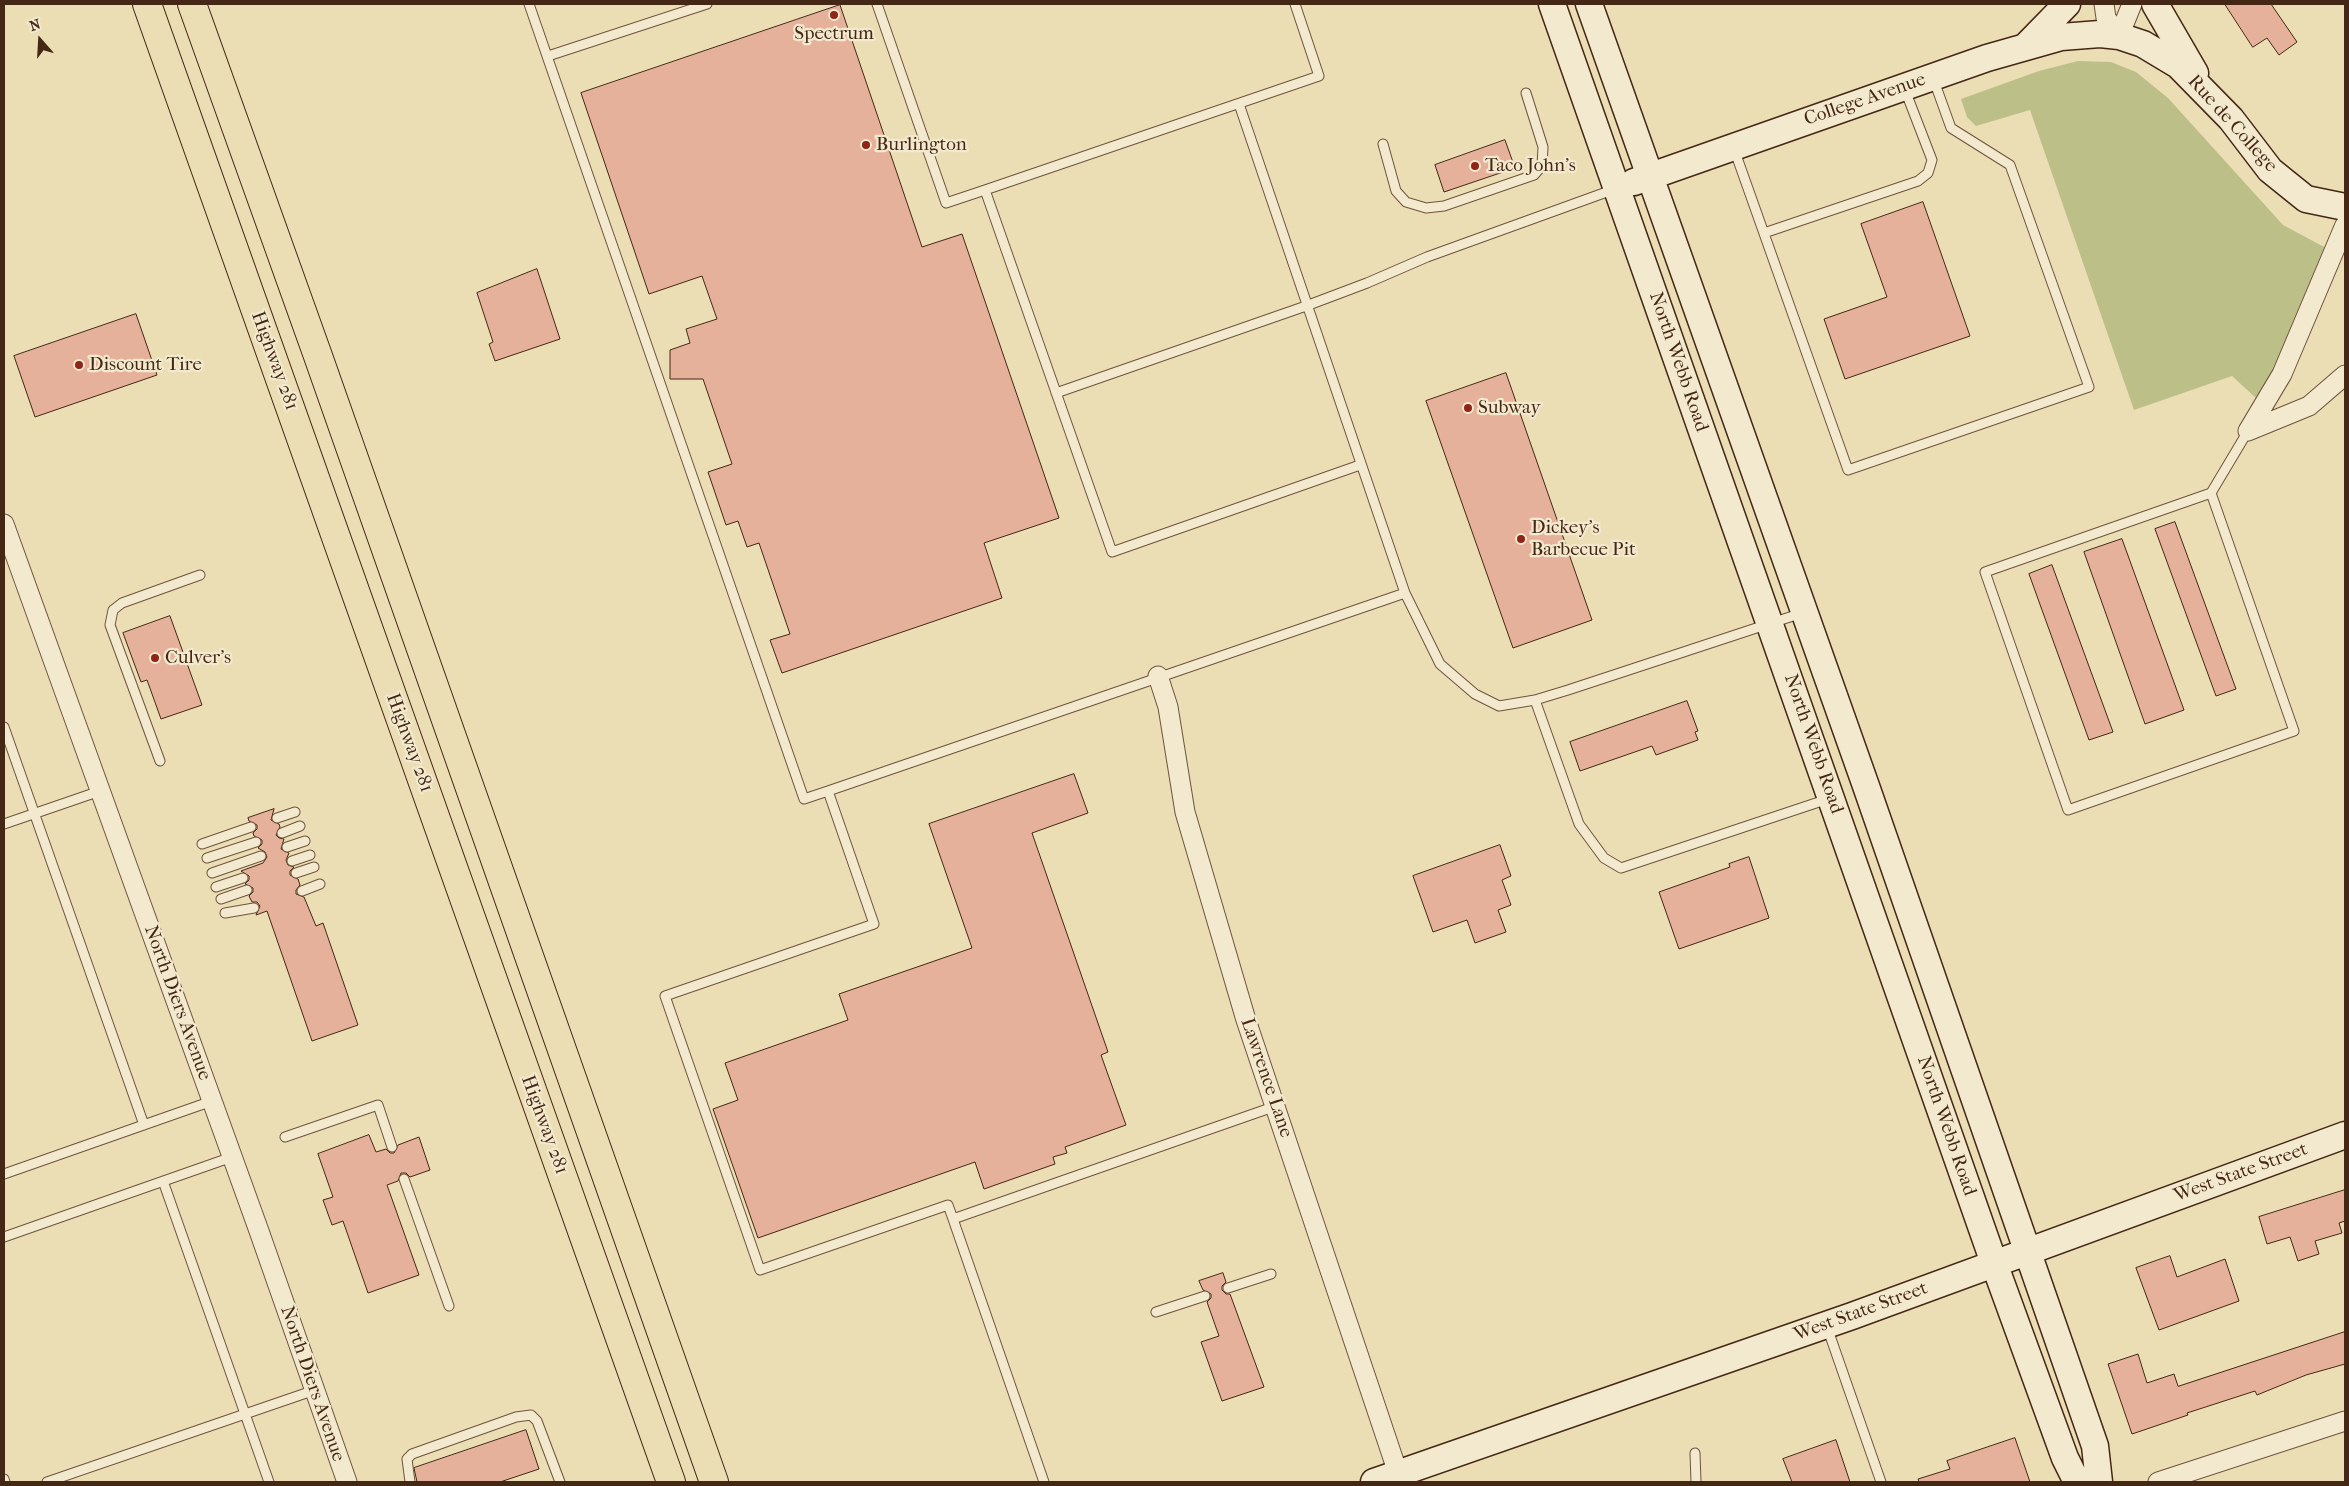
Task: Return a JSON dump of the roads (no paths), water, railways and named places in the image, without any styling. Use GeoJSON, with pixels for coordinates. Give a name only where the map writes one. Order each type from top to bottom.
{"type":"FeatureCollection","features":[{"type":"Feature","properties":{"kind":"highway","name":"Highway 281"},"geometry":{"type":"LineString","coordinates":[[147,4],[671,1482]]}},
{"type":"Feature","properties":{"kind":"highway"},"geometry":{"type":"LineString","coordinates":[[192,4],[318,356],[714,1482]]}},
{"type":"Feature","properties":{"kind":"main road","name":"North Webb Road"},"geometry":{"type":"LineString","coordinates":[[1552,4],[1771,623],[1994,1263],[2064,1458],[2077,1482]]}},
{"type":"Feature","properties":{"kind":"main road","name":"North Webb Road"},"geometry":{"type":"LineString","coordinates":[[1589,4],[2029,1251],[2095,1446],[2099,1482]]}},
{"type":"Feature","properties":{"kind":"main road"},"geometry":{"type":"LineString","coordinates":[[2026,46],[2067,4]]}},
{"type":"Feature","properties":{"kind":"main road"},"geometry":{"type":"LineString","coordinates":[[2155,4],[2205,91]]}},
{"type":"Feature","properties":{"kind":"main road","name":"College Avenue"},"geometry":{"type":"LineString","coordinates":[[1617,188],[1904,86],[2026,46],[2075,35],[2119,36]]}},
{"type":"Feature","properties":{"kind":"main road","name":"Rue de College"},"geometry":{"type":"LineString","coordinates":[[2119,36],[2155,50],[2178,65],[2231,119],[2270,170],[2306,199],[2345,207]]}},
{"type":"Feature","properties":{"kind":"main road","name":"West State Street"},"geometry":{"type":"LineString","coordinates":[[1391,1480],[1826,1325],[2345,1135]]}},
{"type":"Feature","properties":{"kind":"street"},"geometry":{"type":"LineString","coordinates":[[2104,4],[2106,18],[2119,36]]}},
{"type":"Feature","properties":{"kind":"street"},"geometry":{"type":"LineString","coordinates":[[2119,36],[2132,4]]}},
{"type":"Feature","properties":{"kind":"street"},"geometry":{"type":"LineString","coordinates":[[2248,431],[2282,374],[2345,225]]}},
{"type":"Feature","properties":{"kind":"street"},"geometry":{"type":"LineString","coordinates":[[2248,431],[2309,406],[2345,375]]}},
{"type":"Feature","properties":{"kind":"street","name":"North Diers Avenue"},"geometry":{"type":"LineString","coordinates":[[4,524],[232,1157],[346,1482]]}},
{"type":"Feature","properties":{"kind":"street","name":"Lawrence Lane"},"geometry":{"type":"LineString","coordinates":[[1158,676],[1168,707],[1185,812],[1246,1020],[1276,1106],[1391,1480]]}},
{"type":"Feature","properties":{"kind":"street"},"geometry":{"type":"LineString","coordinates":[[2158,1482],[2345,1421]]}},
{"type":"Feature","properties":{"kind":"lane"},"geometry":{"type":"LineString","coordinates":[[529,4],[804,799],[1158,676],[1405,593]]}},
{"type":"Feature","properties":{"kind":"lane"},"geometry":{"type":"LineString","coordinates":[[548,56],[707,4]]}},
{"type":"Feature","properties":{"kind":"lane"},"geometry":{"type":"LineString","coordinates":[[877,4],[946,203],[1320,76],[1295,4]]}},
{"type":"Feature","properties":{"kind":"lane"},"geometry":{"type":"LineString","coordinates":[[1733,147],[1848,470],[2089,387],[2010,165],[1951,128],[1933,76]]}},
{"type":"Feature","properties":{"kind":"lane"},"geometry":{"type":"LineString","coordinates":[[1764,233],[1918,180],[1928,174],[1932,160],[1904,86]]}},
{"type":"Feature","properties":{"kind":"lane"},"geometry":{"type":"LineString","coordinates":[[1382,144],[1396,191],[1406,202],[1426,208],[1444,206],[1534,175],[1542,166],[1543,147],[1526,93]]}},
{"type":"Feature","properties":{"kind":"lane"},"geometry":{"type":"LineString","coordinates":[[1238,104],[1405,593],[1440,664],[1475,694],[1499,706],[1535,700],[1804,612]]}},
{"type":"Feature","properties":{"kind":"lane"},"geometry":{"type":"LineString","coordinates":[[1056,394],[1306,306],[1367,283],[1427,257],[1617,188]]}},
{"type":"Feature","properties":{"kind":"lane"},"geometry":{"type":"LineString","coordinates":[[985,190],[1112,552],[1360,465]]}},
{"type":"Feature","properties":{"kind":"lane"},"geometry":{"type":"LineString","coordinates":[[2211,494],[2294,731],[2068,810],[1985,572],[2211,494],[2248,431]]}},
{"type":"Feature","properties":{"kind":"lane"},"geometry":{"type":"LineString","coordinates":[[160,761],[110,625],[113,610],[122,602],[200,575]]}},
{"type":"Feature","properties":{"kind":"lane"},"geometry":{"type":"LineString","coordinates":[[1535,700],[1579,824],[1604,858],[1621,868],[1832,797]]}},
{"type":"Feature","properties":{"kind":"lane"},"geometry":{"type":"LineString","coordinates":[[4,727],[144,1125]]}},
{"type":"Feature","properties":{"kind":"lane"},"geometry":{"type":"LineString","coordinates":[[4,824],[100,791]]}},
{"type":"Feature","properties":{"kind":"lane"},"geometry":{"type":"LineString","coordinates":[[828,791],[874,924],[665,996],[760,1270],[948,1205],[1044,1482]]}},
{"type":"Feature","properties":{"kind":"lane"},"geometry":{"type":"LineString","coordinates":[[277,818],[296,812]]}},
{"type":"Feature","properties":{"kind":"lane"},"geometry":{"type":"LineString","coordinates":[[282,833],[300,826]]}},
{"type":"Feature","properties":{"kind":"lane"},"geometry":{"type":"LineString","coordinates":[[202,844],[251,827]]}},
{"type":"Feature","properties":{"kind":"lane"},"geometry":{"type":"LineString","coordinates":[[287,847],[305,841]]}},
{"type":"Feature","properties":{"kind":"lane"},"geometry":{"type":"LineString","coordinates":[[207,858],[256,842]]}},
{"type":"Feature","properties":{"kind":"lane"},"geometry":{"type":"LineString","coordinates":[[292,861],[310,855]]}},
{"type":"Feature","properties":{"kind":"lane"},"geometry":{"type":"LineString","coordinates":[[212,873],[261,856]]}},
{"type":"Feature","properties":{"kind":"lane"},"geometry":{"type":"LineString","coordinates":[[296,873],[314,867]]}},
{"type":"Feature","properties":{"kind":"lane"},"geometry":{"type":"LineString","coordinates":[[216,887],[243,878]]}},
{"type":"Feature","properties":{"kind":"lane"},"geometry":{"type":"LineString","coordinates":[[302,891],[320,884]]}},
{"type":"Feature","properties":{"kind":"lane"},"geometry":{"type":"LineString","coordinates":[[220,899],[248,890]]}},
{"type":"Feature","properties":{"kind":"lane"},"geometry":{"type":"LineString","coordinates":[[225,912],[254,908]]}},
{"type":"Feature","properties":{"kind":"lane"},"geometry":{"type":"LineString","coordinates":[[4,1174],[212,1101]]}},
{"type":"Feature","properties":{"kind":"lane"},"geometry":{"type":"LineString","coordinates":[[286,1137],[378,1105],[392,1147]]}},
{"type":"Feature","properties":{"kind":"lane"},"geometry":{"type":"LineString","coordinates":[[953,1219],[1276,1106]]}},
{"type":"Feature","properties":{"kind":"lane"},"geometry":{"type":"LineString","coordinates":[[4,1237],[232,1157]]}},
{"type":"Feature","properties":{"kind":"lane"},"geometry":{"type":"LineString","coordinates":[[404,1179],[448,1306]]}},
{"type":"Feature","properties":{"kind":"lane"},"geometry":{"type":"LineString","coordinates":[[163,1182],[269,1482]]}},
{"type":"Feature","properties":{"kind":"lane"},"geometry":{"type":"LineString","coordinates":[[1228,1288],[1271,1274]]}},
{"type":"Feature","properties":{"kind":"lane"},"geometry":{"type":"LineString","coordinates":[[1156,1312],[1205,1296]]}},
{"type":"Feature","properties":{"kind":"lane"},"geometry":{"type":"LineString","coordinates":[[1826,1325],[1881,1482]]}},
{"type":"Feature","properties":{"kind":"lane"},"geometry":{"type":"LineString","coordinates":[[47,1482],[314,1390]]}},
{"type":"Feature","properties":{"kind":"lane"},"geometry":{"type":"LineString","coordinates":[[410,1482],[407,1459],[412,1454],[516,1417],[531,1415],[537,1421],[560,1482]]}},
{"type":"Feature","properties":{"kind":"lane"},"geometry":{"type":"LineString","coordinates":[[1695,1453],[1696,1482]]}},
{"type":"Feature","properties":{"kind":"place","name":"Spectrum"},"geometry":{"type":"Point","coordinates":[834,15]}},
{"type":"Feature","properties":{"kind":"place","name":"Burlington"},"geometry":{"type":"Point","coordinates":[866,145]}},
{"type":"Feature","properties":{"kind":"place","name":"Taco John's"},"geometry":{"type":"Point","coordinates":[1475,166]}},
{"type":"Feature","properties":{"kind":"place","name":"Discount Tire"},"geometry":{"type":"Point","coordinates":[79,365]}},
{"type":"Feature","properties":{"kind":"place","name":"Subway"},"geometry":{"type":"Point","coordinates":[1468,408]}},
{"type":"Feature","properties":{"kind":"place","name":"Dickey's Barbecue Pit"},"geometry":{"type":"Point","coordinates":[1521,539]}},
{"type":"Feature","properties":{"kind":"place","name":"Culver's"},"geometry":{"type":"Point","coordinates":[155,658]}}]}
